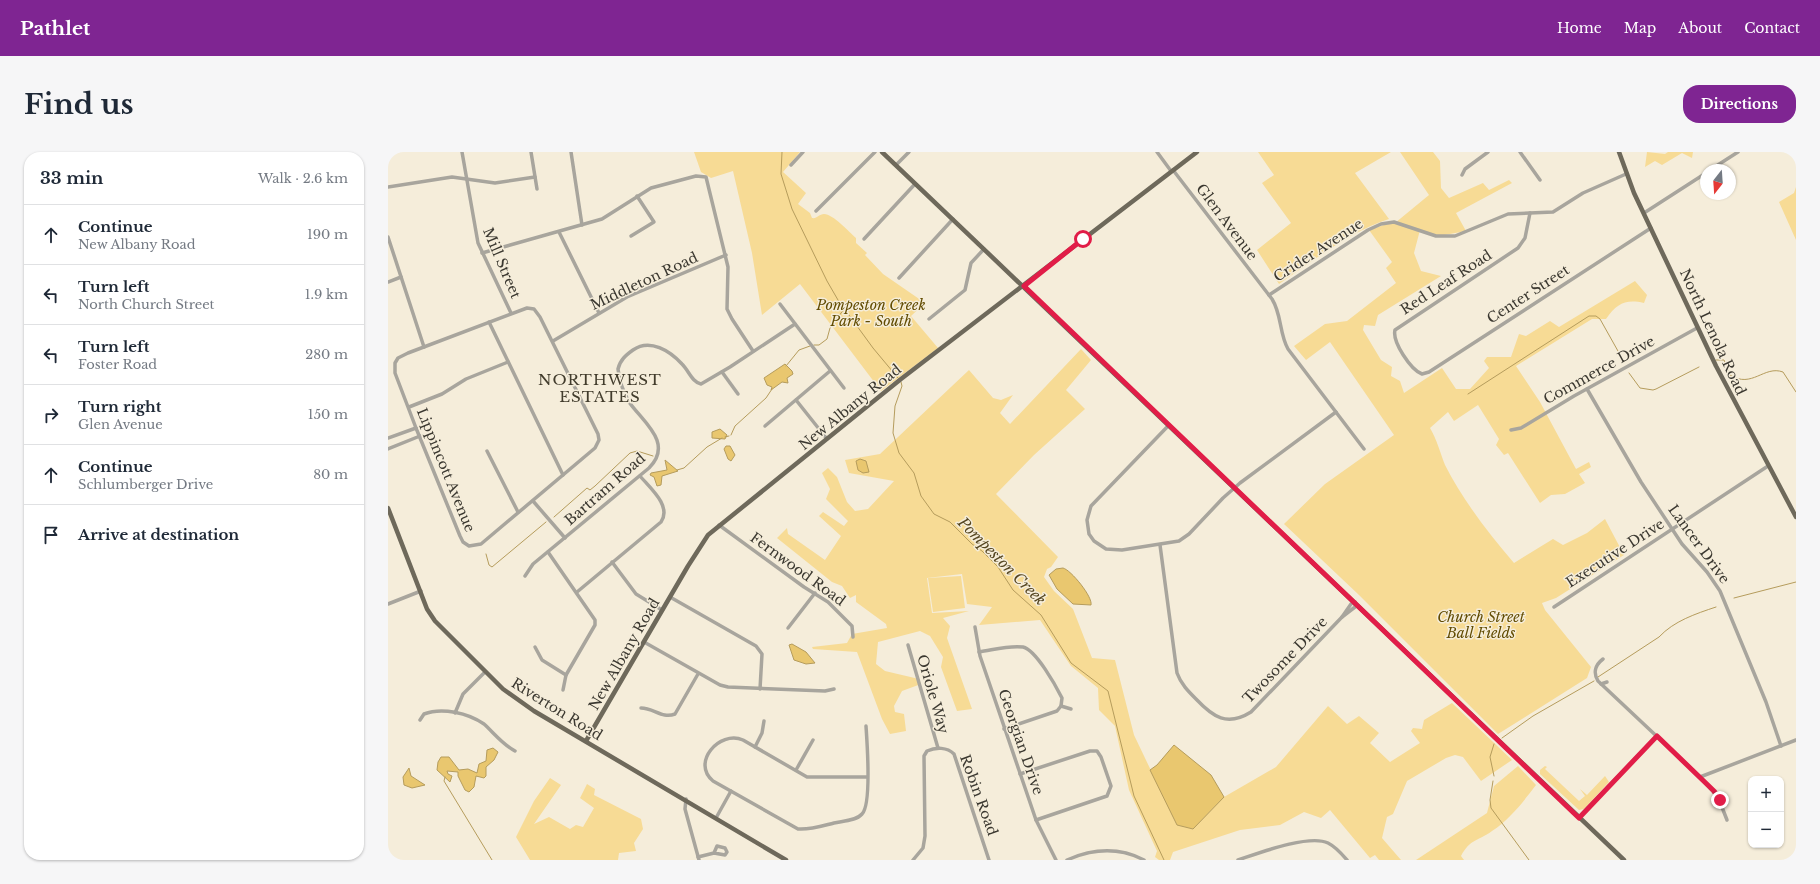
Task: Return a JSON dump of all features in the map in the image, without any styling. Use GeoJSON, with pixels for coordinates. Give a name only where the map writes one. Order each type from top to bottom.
{"type":"FeatureCollection","features":[{"type":"Feature","properties":{"kind":"main road"},"geometry":{"type":"LineString","coordinates":[[882,152],[1624,860]]}},
{"type":"Feature","properties":{"kind":"main road","name":"New Albany Road"},"geometry":{"type":"LineString","coordinates":[[586,741],[704,540],[719,525],[901,379],[1197,152]]}},
{"type":"Feature","properties":{"kind":"main road","name":"North Lenola Road"},"geometry":{"type":"LineString","coordinates":[[1619,152],[1626,174],[1698,328],[1768,466],[1796,517]]}},
{"type":"Feature","properties":{"kind":"main road","name":"Riverton Road"},"geometry":{"type":"LineString","coordinates":[[388,508],[427,609],[435,621],[485,672],[520,702],[786,860]]}},
{"type":"Feature","properties":{"kind":"street","name":"Mill Street"},"geometry":{"type":"LineString","coordinates":[[462,152],[476,233],[482,253],[511,313],[528,308],[534,309],[540,317],[599,440],[596,448],[534,501]]}},
{"type":"Feature","properties":{"kind":"street"},"geometry":{"type":"LineString","coordinates":[[531,152],[537,189]]}},
{"type":"Feature","properties":{"kind":"street"},"geometry":{"type":"LineString","coordinates":[[571,152],[582,225]]}},
{"type":"Feature","properties":{"kind":"street"},"geometry":{"type":"LineString","coordinates":[[791,165],[804,152]]}},
{"type":"Feature","properties":{"kind":"street"},"geometry":{"type":"LineString","coordinates":[[816,211],[875,152]]}},
{"type":"Feature","properties":{"kind":"street"},"geometry":{"type":"LineString","coordinates":[[896,165],[908,152]]}},
{"type":"Feature","properties":{"kind":"street","name":"Glen Avenue"},"geometry":{"type":"LineString","coordinates":[[1157,152],[1269,295],[1279,314],[1286,346],[1364,449]]}},
{"type":"Feature","properties":{"kind":"street"},"geometry":{"type":"LineString","coordinates":[[1462,175],[1465,169],[1488,152]]}},
{"type":"Feature","properties":{"kind":"street"},"geometry":{"type":"LineString","coordinates":[[1520,152],[1540,180]]}},
{"type":"Feature","properties":{"kind":"street"},"geometry":{"type":"LineString","coordinates":[[1719,164],[1738,152]]}},
{"type":"Feature","properties":{"kind":"street","name":"Crider Avenue"},"geometry":{"type":"LineString","coordinates":[[1269,295],[1368,230],[1381,224],[1399,223],[1431,234],[1449,236],[1459,234],[1504,215],[1530,213],[1546,214],[1557,211],[1583,193],[1626,174]]}},
{"type":"Feature","properties":{"kind":"street"},"geometry":{"type":"LineString","coordinates":[[482,253],[559,232],[609,215],[651,188],[696,176],[706,177],[726,255],[728,270],[727,309],[753,351]]}},
{"type":"Feature","properties":{"kind":"street"},"geometry":{"type":"LineString","coordinates":[[388,187],[452,177],[495,183],[535,177]]}},
{"type":"Feature","properties":{"kind":"street"},"geometry":{"type":"LineString","coordinates":[[1644,213],[1700,177]]}},
{"type":"Feature","properties":{"kind":"street"},"geometry":{"type":"LineString","coordinates":[[864,239],[916,184]]}},
{"type":"Feature","properties":{"kind":"street"},"geometry":{"type":"LineString","coordinates":[[631,236],[654,222],[637,196]]}},
{"type":"Feature","properties":{"kind":"street","name":"Red Leaf Road"},"geometry":{"type":"LineString","coordinates":[[1417,372],[1399,347],[1395,339],[1395,330],[1518,248],[1525,238],[1530,213]]}},
{"type":"Feature","properties":{"kind":"street"},"geometry":{"type":"LineString","coordinates":[[899,278],[953,219]]}},
{"type":"Feature","properties":{"kind":"street","name":"Center Street"},"geometry":{"type":"LineString","coordinates":[[1417,372],[1424,374],[1440,366],[1651,228]]}},
{"type":"Feature","properties":{"kind":"street"},"geometry":{"type":"LineString","coordinates":[[559,232],[598,313]]}},
{"type":"Feature","properties":{"kind":"street"},"geometry":{"type":"LineString","coordinates":[[388,237],[424,347],[511,313]]}},
{"type":"Feature","properties":{"kind":"street"},"geometry":{"type":"LineString","coordinates":[[929,319],[965,290],[971,263],[984,249]]}},
{"type":"Feature","properties":{"kind":"street","name":"Middleton Road"},"geometry":{"type":"LineString","coordinates":[[552,341],[598,313],[627,298],[726,255]]}},
{"type":"Feature","properties":{"kind":"street"},"geometry":{"type":"LineString","coordinates":[[388,282],[401,277]]}},
{"type":"Feature","properties":{"kind":"street"},"geometry":{"type":"LineString","coordinates":[[780,304],[844,388]]}},
{"type":"Feature","properties":{"kind":"street"},"geometry":{"type":"LineString","coordinates":[[489,322],[563,475]]}},
{"type":"Feature","properties":{"kind":"street","name":"Bartram Road"},"geometry":{"type":"LineString","coordinates":[[525,576],[531,567],[640,476],[655,461],[659,446],[655,435],[626,397],[619,372],[622,360],[637,348],[650,344],[678,360],[699,384],[704,383],[795,324]]}},
{"type":"Feature","properties":{"kind":"street","name":"Commerce Drive"},"geometry":{"type":"LineString","coordinates":[[1511,430],[1521,428],[1587,389],[1698,328]]}},
{"type":"Feature","properties":{"kind":"street","name":"Lippincott Avenue"},"geometry":{"type":"LineString","coordinates":[[424,347],[408,353],[396,360],[394,368],[416,428],[460,536],[466,544],[475,546],[481,544],[518,512],[534,501]]}},
{"type":"Feature","properties":{"kind":"street"},"geometry":{"type":"LineString","coordinates":[[409,407],[442,394],[466,378],[508,362]]}},
{"type":"Feature","properties":{"kind":"street"},"geometry":{"type":"LineString","coordinates":[[765,426],[830,371]]}},
{"type":"Feature","properties":{"kind":"street"},"geometry":{"type":"LineString","coordinates":[[722,372],[738,394]]}},
{"type":"Feature","properties":{"kind":"street","name":"Lancer Drive"},"geometry":{"type":"LineString","coordinates":[[1587,389],[1629,463],[1672,529],[1687,550],[1711,576],[1723,596],[1781,746]]}},
{"type":"Feature","properties":{"kind":"street"},"geometry":{"type":"LineString","coordinates":[[796,400],[827,439]]}},
{"type":"Feature","properties":{"kind":"street"},"geometry":{"type":"LineString","coordinates":[[1169,425],[1094,502],[1089,511],[1087,520],[1091,537],[1097,544],[1106,548],[1122,550],[1160,545],[1184,538],[1235,488],[1336,412]]}},
{"type":"Feature","properties":{"kind":"street"},"geometry":{"type":"LineString","coordinates":[[388,438],[416,428]]}},
{"type":"Feature","properties":{"kind":"street"},"geometry":{"type":"LineString","coordinates":[[388,449],[420,436]]}},
{"type":"Feature","properties":{"kind":"street"},"geometry":{"type":"LineString","coordinates":[[487,451],[518,512]]}},
{"type":"Feature","properties":{"kind":"street","name":"Executive Drive"},"geometry":{"type":"LineString","coordinates":[[1554,607],[1768,466]]}},
{"type":"Feature","properties":{"kind":"street"},"geometry":{"type":"LineString","coordinates":[[577,592],[661,522],[665,516],[665,510],[662,503],[640,476]]}},
{"type":"Feature","properties":{"kind":"street"},"geometry":{"type":"LineString","coordinates":[[534,501],[565,538]]}},
{"type":"Feature","properties":{"kind":"street","name":"Fernwood Road"},"geometry":{"type":"LineString","coordinates":[[719,525],[804,587],[828,602],[850,624],[854,630],[853,637]]}},
{"type":"Feature","properties":{"kind":"street","name":"Twosome Drive"},"geometry":{"type":"LineString","coordinates":[[1160,545],[1178,673],[1182,683],[1189,692],[1217,717],[1227,720],[1237,719],[1251,712],[1342,617],[1354,607],[1355,602]]}},
{"type":"Feature","properties":{"kind":"street"},"geometry":{"type":"LineString","coordinates":[[548,552],[592,614],[595,622],[566,675],[563,690]]}},
{"type":"Feature","properties":{"kind":"street"},"geometry":{"type":"LineString","coordinates":[[612,562],[636,594],[662,610]]}},
{"type":"Feature","properties":{"kind":"street"},"geometry":{"type":"LineString","coordinates":[[388,604],[421,591]]}},
{"type":"Feature","properties":{"kind":"street"},"geometry":{"type":"LineString","coordinates":[[788,628],[815,593]]}},
{"type":"Feature","properties":{"kind":"street"},"geometry":{"type":"LineString","coordinates":[[670,597],[756,646],[762,654],[760,689]]}},
{"type":"Feature","properties":{"kind":"street","name":"Georgian Drive"},"geometry":{"type":"LineString","coordinates":[[975,628],[979,652],[1004,729],[1036,820],[1056,860]]}},
{"type":"Feature","properties":{"kind":"street"},"geometry":{"type":"LineString","coordinates":[[644,642],[698,674],[728,688],[825,691],[834,689]]}},
{"type":"Feature","properties":{"kind":"street","name":"Oriole Way"},"geometry":{"type":"LineString","coordinates":[[908,645],[938,748]]}},
{"type":"Feature","properties":{"kind":"street"},"geometry":{"type":"LineString","coordinates":[[535,647],[542,660],[566,675]]}},
{"type":"Feature","properties":{"kind":"street"},"geometry":{"type":"LineString","coordinates":[[979,652],[1015,647],[1025,648],[1031,651],[1061,696],[1061,706],[1058,711],[1004,729]]}},
{"type":"Feature","properties":{"kind":"street"},"geometry":{"type":"LineString","coordinates":[[1603,659],[1599,662],[1595,670],[1596,677],[1601,684],[1700,777],[1718,797],[1727,820]]}},
{"type":"Feature","properties":{"kind":"street"},"geometry":{"type":"LineString","coordinates":[[455,713],[463,694],[485,672]]}},
{"type":"Feature","properties":{"kind":"street"},"geometry":{"type":"LineString","coordinates":[[641,708],[648,708],[663,716],[675,714],[698,674]]}},
{"type":"Feature","properties":{"kind":"street"},"geometry":{"type":"LineString","coordinates":[[1601,684],[1607,682]]}},
{"type":"Feature","properties":{"kind":"street"},"geometry":{"type":"LineString","coordinates":[[1061,706],[1071,709]]}},
{"type":"Feature","properties":{"kind":"street"},"geometry":{"type":"LineString","coordinates":[[420,720],[424,714],[439,710],[476,719],[507,747],[515,750]]}},
{"type":"Feature","properties":{"kind":"street"},"geometry":{"type":"LineString","coordinates":[[755,747],[762,733],[764,721]]}},
{"type":"Feature","properties":{"kind":"street"},"geometry":{"type":"LineString","coordinates":[[866,726],[868,804],[863,813],[854,819],[801,829],[791,826],[713,781],[706,772],[705,763],[711,750],[718,742],[735,738],[744,740],[804,776],[814,778],[867,777]]}},
{"type":"Feature","properties":{"kind":"street"},"geometry":{"type":"LineString","coordinates":[[1579,818],[1657,736]]}},
{"type":"Feature","properties":{"kind":"street"},"geometry":{"type":"LineString","coordinates":[[796,770],[813,740]]}},
{"type":"Feature","properties":{"kind":"street"},"geometry":{"type":"LineString","coordinates":[[1700,777],[1796,740]]}},
{"type":"Feature","properties":{"kind":"street"},"geometry":{"type":"LineString","coordinates":[[913,860],[923,848],[925,836],[924,756],[927,751],[938,748]]}},
{"type":"Feature","properties":{"kind":"street","name":"Robin Road"},"geometry":{"type":"LineString","coordinates":[[938,748],[948,750],[954,754],[989,860]]}},
{"type":"Feature","properties":{"kind":"street"},"geometry":{"type":"LineString","coordinates":[[1020,774],[1090,751],[1099,753],[1106,771],[1111,786],[1107,796],[1036,820]]}},
{"type":"Feature","properties":{"kind":"street"},"geometry":{"type":"LineString","coordinates":[[716,818],[731,791]]}},
{"type":"Feature","properties":{"kind":"street"},"geometry":{"type":"LineString","coordinates":[[686,800],[685,809],[698,858],[714,853]]}},
{"type":"Feature","properties":{"kind":"street"},"geometry":{"type":"LineString","coordinates":[[1238,860],[1304,841],[1316,840],[1329,843],[1337,848],[1346,860]]}},
{"type":"Feature","properties":{"kind":"street"},"geometry":{"type":"LineString","coordinates":[[1067,860],[1084,854],[1103,851],[1120,852],[1141,859]]}},
{"type":"Feature","properties":{"kind":"green space","name":"Pompeston Creek Park - South"},"geometry":{"type":"Polygon","coordinates":[[[694,152],[800,152],[783,172],[806,193],[798,204],[810,213],[812,218],[824,214],[836,220],[856,238],[856,243],[867,253],[865,255],[883,274],[925,303],[911,316],[938,348],[881,391],[800,284],[762,315],[752,253],[733,171],[711,178],[701,172],[694,152]]]}},
{"type":"Feature","properties":{"kind":"green space"},"geometry":{"type":"Polygon","coordinates":[[[1258,152],[1391,152],[1355,173],[1389,219],[1360,231],[1346,239],[1279,284],[1257,250],[1291,223],[1262,183],[1274,175],[1258,152]]]}},
{"type":"Feature","properties":{"kind":"green space","name":"Church Street Ball Fields"},"geometry":{"type":"Polygon","coordinates":[[[1400,152],[1433,152],[1440,161],[1441,188],[1449,198],[1483,183],[1489,190],[1509,180],[1512,183],[1456,213],[1466,231],[1439,236],[1420,230],[1414,253],[1421,271],[1441,276],[1378,315],[1375,326],[1364,325],[1363,330],[1381,360],[1392,367],[1391,376],[1400,381],[1404,393],[1442,368],[1456,389],[1470,389],[1489,368],[1484,361],[1487,357],[1511,357],[1519,334],[1526,336],[1550,321],[1559,327],[1635,281],[1647,295],[1644,303],[1627,302],[1622,304],[1614,309],[1606,319],[1592,319],[1516,366],[1540,402],[1576,469],[1589,462],[1591,467],[1579,474],[1585,483],[1565,494],[1551,495],[1540,503],[1508,453],[1504,455],[1496,445],[1499,439],[1478,405],[1454,421],[1448,412],[1430,428],[1437,442],[1445,465],[1459,491],[1514,563],[1553,539],[1563,545],[1587,533],[1605,519],[1624,555],[1556,598],[1542,603],[1545,610],[1591,667],[1587,678],[1498,734],[1359,595],[1284,524],[1325,484],[1394,435],[1330,342],[1306,360],[1294,346],[1325,324],[1347,321],[1396,283],[1386,268],[1392,262],[1369,230],[1390,223],[1395,223],[1429,195],[1400,152]]]}},
{"type":"Feature","properties":{"kind":"green space"},"geometry":{"type":"Polygon","coordinates":[[[1647,152],[1665,154],[1668,152],[1693,152],[1692,158],[1682,153],[1662,165],[1655,161],[1645,167],[1647,152]]]}},
{"type":"Feature","properties":{"kind":"green space"},"geometry":{"type":"Polygon","coordinates":[[[1796,187],[1796,240],[1779,202],[1794,193],[1796,187]]]}},
{"type":"Feature","properties":{"kind":"green space"},"geometry":{"type":"Polygon","coordinates":[[[1081,349],[1091,360],[1066,390],[1085,409],[1034,455],[996,494],[1058,557],[1051,567],[1047,569],[1044,577],[1054,591],[1073,609],[1092,658],[1115,660],[1134,735],[1177,825],[1193,829],[1224,797],[1276,767],[1328,706],[1347,724],[1359,716],[1379,733],[1370,743],[1390,762],[1420,743],[1411,731],[1413,728],[1422,729],[1424,720],[1452,703],[1512,760],[1481,781],[1463,757],[1455,755],[1446,758],[1407,781],[1393,814],[1387,817],[1382,838],[1401,860],[1379,860],[1375,855],[1370,858],[1330,810],[1321,818],[1304,812],[1280,825],[1240,830],[1173,852],[1170,860],[1159,860],[1155,857],[1157,851],[1129,790],[1115,726],[1099,710],[1098,688],[1071,666],[1040,620],[979,625],[992,607],[967,604],[962,574],[927,578],[932,613],[969,611],[943,618],[950,626],[947,638],[972,709],[957,711],[941,667],[943,657],[930,636],[920,631],[878,642],[876,664],[885,671],[919,679],[921,684],[902,691],[894,706],[895,712],[904,714],[906,731],[890,734],[882,719],[857,652],[813,649],[812,647],[847,643],[852,634],[887,628],[886,624],[856,602],[856,595],[850,598],[842,586],[832,582],[777,538],[787,528],[788,534],[825,560],[841,536],[819,516],[823,512],[844,526],[848,521],[826,499],[830,489],[822,473],[828,468],[837,477],[847,502],[855,511],[868,509],[894,481],[849,473],[845,460],[880,454],[969,370],[993,398],[1001,400],[1013,395],[1000,413],[1010,424],[1081,349]]]}},
{"type":"Feature","properties":{"kind":"green space"},"geometry":{"type":"Polygon","coordinates":[[[961,576],[965,608],[933,612],[928,578],[961,576]]]}},
{"type":"Feature","properties":{"kind":"green space"},"geometry":{"type":"Polygon","coordinates":[[[1518,766],[1536,785],[1505,821],[1468,846],[1461,856],[1464,860],[1416,860],[1487,813],[1494,786],[1518,766]]]}},
{"type":"Feature","properties":{"kind":"green space"},"geometry":{"type":"Polygon","coordinates":[[[1545,766],[1547,767],[1545,769],[1579,801],[1585,796],[1580,789],[1587,795],[1605,776],[1609,782],[1584,809],[1579,810],[1540,774],[1540,770],[1545,766]]]}},
{"type":"Feature","properties":{"kind":"green space"},"geometry":{"type":"Polygon","coordinates":[[[550,778],[561,785],[534,824],[549,817],[570,829],[576,825],[583,827],[594,808],[580,798],[587,784],[595,789],[594,795],[641,819],[643,829],[634,843],[636,851],[619,853],[618,860],[530,860],[516,837],[534,801],[550,778]]]}},
{"type":"Feature","properties":{"kind":"shaded area"},"geometry":{"type":"Polygon","coordinates":[[[785,364],[793,374],[787,378],[788,383],[782,382],[771,390],[772,387],[767,385],[764,378],[785,364]]]}},
{"type":"Feature","properties":{"kind":"shaded area"},"geometry":{"type":"Polygon","coordinates":[[[720,429],[727,435],[725,439],[712,438],[712,432],[720,429]]]}},
{"type":"Feature","properties":{"kind":"shaded area"},"geometry":{"type":"Polygon","coordinates":[[[726,446],[730,446],[735,455],[731,461],[728,459],[724,449],[726,446]]]}},
{"type":"Feature","properties":{"kind":"shaded area"},"geometry":{"type":"Polygon","coordinates":[[[860,459],[866,461],[869,472],[863,473],[858,470],[856,461],[860,459]]]}},
{"type":"Feature","properties":{"kind":"shaded area"},"geometry":{"type":"Polygon","coordinates":[[[665,460],[678,471],[662,476],[661,485],[657,486],[654,477],[650,475],[651,473],[667,470],[665,460]]]}},
{"type":"Feature","properties":{"kind":"shaded area"},"geometry":{"type":"Polygon","coordinates":[[[1063,568],[1081,584],[1089,596],[1091,605],[1073,604],[1057,589],[1049,575],[1056,569],[1063,568]]]}},
{"type":"Feature","properties":{"kind":"shaded area"},"geometry":{"type":"Polygon","coordinates":[[[792,644],[806,652],[815,663],[806,664],[794,660],[789,645],[792,644]]]}},
{"type":"Feature","properties":{"kind":"shaded area"},"geometry":{"type":"Polygon","coordinates":[[[1174,745],[1211,775],[1224,797],[1193,829],[1177,825],[1150,770],[1157,765],[1174,745]]]}},
{"type":"Feature","properties":{"kind":"shaded area"},"geometry":{"type":"Polygon","coordinates":[[[493,748],[498,752],[494,760],[486,767],[486,776],[484,778],[476,776],[474,787],[469,792],[465,790],[458,776],[458,772],[447,771],[448,774],[452,776],[450,782],[437,770],[438,762],[441,757],[449,757],[459,770],[468,769],[477,773],[479,764],[486,761],[487,750],[493,748]]]}},
{"type":"Feature","properties":{"kind":"shaded area"},"geometry":{"type":"Polygon","coordinates":[[[409,768],[411,776],[425,785],[412,788],[404,785],[403,777],[409,768]]]}},
{"type":"Feature","properties":{"kind":"waterway","name":"Pompeston Creek"},"geometry":{"type":"LineString","coordinates":[[782,152],[781,174],[792,209],[827,281],[838,300],[873,348],[898,378]]}},
{"type":"Feature","properties":{"kind":"waterway"},"geometry":{"type":"LineString","coordinates":[[814,345],[819,345],[827,339],[830,328],[844,309]]}},
{"type":"Feature","properties":{"kind":"waterway"},"geometry":{"type":"LineString","coordinates":[[1468,394],[1589,316],[1596,316],[1600,319],[1623,360]]}},
{"type":"Feature","properties":{"kind":"waterway"},"geometry":{"type":"LineString","coordinates":[[786,366],[799,350],[810,346]]}},
{"type":"Feature","properties":{"kind":"waterway"},"geometry":{"type":"LineString","coordinates":[[1716,360],[1724,360],[1730,375],[1738,379],[1751,378],[1770,371],[1783,372],[1796,392]]}},
{"type":"Feature","properties":{"kind":"waterway"},"geometry":{"type":"LineString","coordinates":[[1629,373],[1640,388],[1653,390],[1699,367]]}},
{"type":"Feature","properties":{"kind":"waterway","name":"Pompeston Creek"},"geometry":{"type":"LineString","coordinates":[[901,382],[902,386],[895,406],[893,433],[899,453],[914,473],[921,496],[934,514],[950,522],[998,567],[1013,590],[1041,615],[1071,663],[1108,691],[1134,796],[1164,860]]}},
{"type":"Feature","properties":{"kind":"waterway"},"geometry":{"type":"LineString","coordinates":[[731,435],[735,426],[766,398],[772,389]]}},
{"type":"Feature","properties":{"kind":"waterway"},"geometry":{"type":"LineString","coordinates":[[725,437],[729,436]]}},
{"type":"Feature","properties":{"kind":"waterway"},"geometry":{"type":"LineString","coordinates":[[677,470],[684,468],[707,447],[722,438]]}},
{"type":"Feature","properties":{"kind":"waterway"},"geometry":{"type":"LineString","coordinates":[[554,517],[587,488],[590,490],[595,486],[630,453],[637,451],[653,456]]}},
{"type":"Feature","properties":{"kind":"waterway"},"geometry":{"type":"LineString","coordinates":[[486,554],[489,565],[492,567],[546,522]]}},
{"type":"Feature","properties":{"kind":"waterway"},"geometry":{"type":"LineString","coordinates":[[1734,598],[1796,582]]}},
{"type":"Feature","properties":{"kind":"waterway"},"geometry":{"type":"LineString","coordinates":[[1598,677],[1659,637],[1678,622],[1716,607]]}},
{"type":"Feature","properties":{"kind":"waterway"},"geometry":{"type":"LineString","coordinates":[[1502,738],[1533,716],[1594,681]]}},
{"type":"Feature","properties":{"kind":"waterway"},"geometry":{"type":"LineString","coordinates":[[1494,744],[1490,757],[1494,776]]}},
{"type":"Feature","properties":{"kind":"waterway"},"geometry":{"type":"LineString","coordinates":[[445,777],[444,781],[492,860]]}},
{"type":"Feature","properties":{"kind":"waterway"},"geometry":{"type":"LineString","coordinates":[[1493,781],[1490,800],[1491,808],[1529,860]]}},
{"type":"Feature","properties":{"kind":"district","name":"NORTHWEST ESTATES"},"geometry":{"type":"Point","coordinates":[600,388]}},
{"type":"Feature","properties":{"kind":"route"},"geometry":{"type":"LineString","coordinates":[[1083,239],[1024,286],[1579,818],[1657,736],[1714,791],[1720,800]]}}]}
